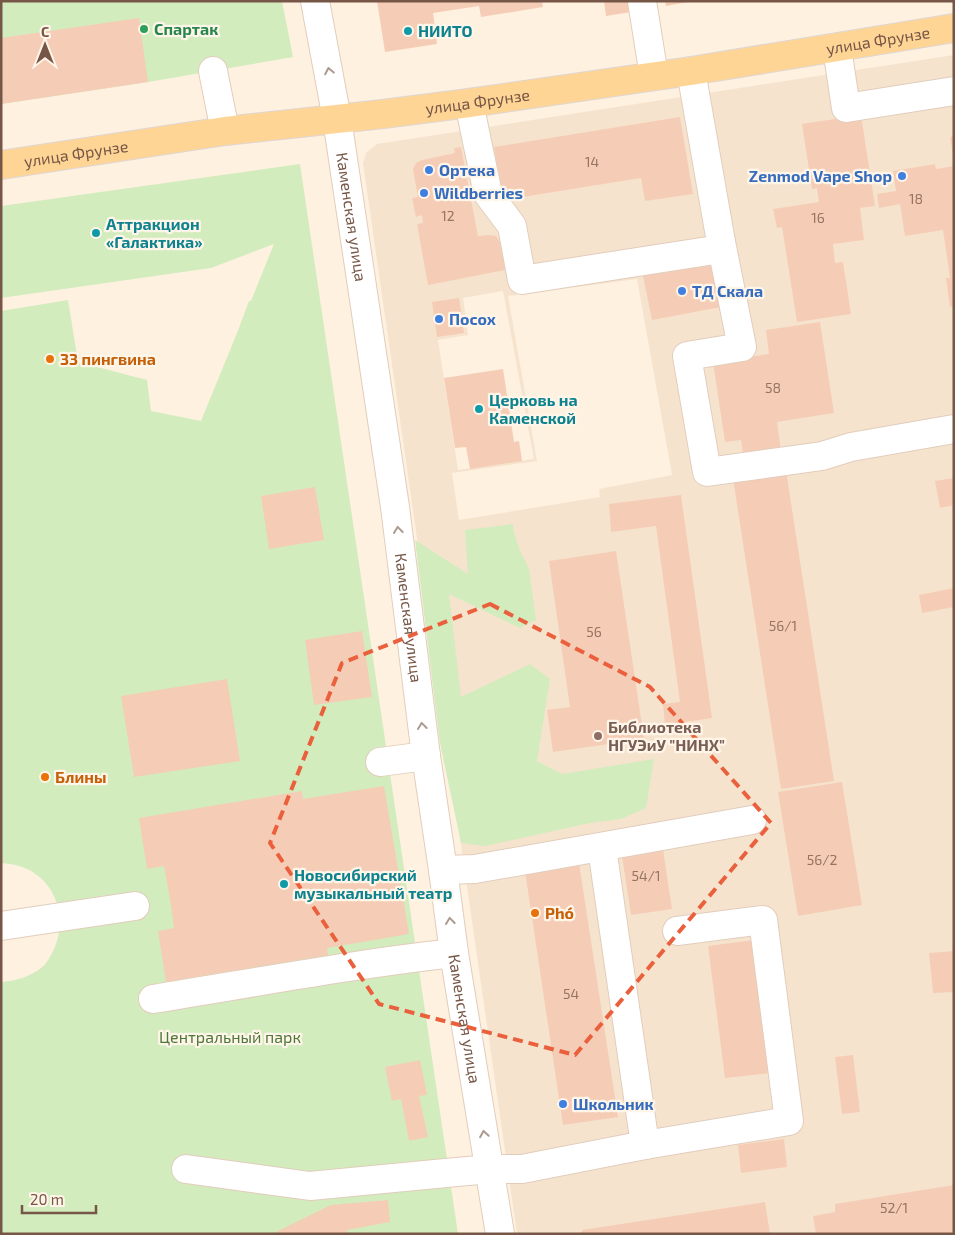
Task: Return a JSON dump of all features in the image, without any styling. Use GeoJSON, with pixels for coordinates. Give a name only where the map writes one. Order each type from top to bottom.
{"type":"FeatureCollection","features":[{"type":"Feature","properties":{"kind":"main road","name":"улица Фрунзе"},"geometry":{"type":"LineString","coordinates":[[1,165],[225,131],[469,103],[691,71],[954,28]]}},
{"type":"Feature","properties":{"kind":"street","name":"Каменская улица"},"geometry":{"type":"LineString","coordinates":[[315,1],[337,119],[395,507],[426,756],[454,953],[500,1234]]}},
{"type":"Feature","properties":{"kind":"street"},"geometry":{"type":"LineString","coordinates":[[642,1],[654,76]]}},
{"type":"Feature","properties":{"kind":"street"},"geometry":{"type":"LineString","coordinates":[[837,48],[846,108],[954,91]]}},
{"type":"Feature","properties":{"kind":"street"},"geometry":{"type":"LineString","coordinates":[[213,71],[225,131]]}},
{"type":"Feature","properties":{"kind":"street"},"geometry":{"type":"LineString","coordinates":[[691,71],[721,242],[742,347],[687,356],[707,472],[822,456],[851,446],[954,429]]}},
{"type":"Feature","properties":{"kind":"street"},"geometry":{"type":"LineString","coordinates":[[469,103],[488,194],[512,226],[522,280],[720,249],[721,242]]}},
{"type":"Feature","properties":{"kind":"street"},"geometry":{"type":"LineString","coordinates":[[380,762],[426,756]]}},
{"type":"Feature","properties":{"kind":"street"},"geometry":{"type":"LineString","coordinates":[[443,870],[475,869],[752,820]]}},
{"type":"Feature","properties":{"kind":"street"},"geometry":{"type":"LineString","coordinates":[[603,855],[645,1145]]}},
{"type":"Feature","properties":{"kind":"street"},"geometry":{"type":"LineString","coordinates":[[1,926],[135,906]]}},
{"type":"Feature","properties":{"kind":"street"},"geometry":{"type":"LineString","coordinates":[[186,1169],[310,1186],[490,1169],[522,1168],[789,1121],[763,920],[677,931]]}},
{"type":"Feature","properties":{"kind":"street"},"geometry":{"type":"LineString","coordinates":[[153,999],[368,964],[454,953]]}},
{"type":"Feature","properties":{"kind":"highlighted area"},"geometry":{"type":"Polygon","coordinates":[[[490,604],[650,687],[771,823],[575,1055],[379,1004],[270,843],[342,663],[490,604]]]}},
{"type":"Feature","properties":{"kind":"shaded area"},"geometry":{"type":"Polygon","coordinates":[[[954,55],[954,1234],[517,1234],[363,163],[366,153],[377,144],[954,55]],[[637,279],[508,296],[537,461],[452,473],[459,520],[600,497],[599,489],[672,475],[637,279]],[[503,291],[463,298],[468,335],[438,340],[458,470],[534,459],[503,291]]]}},
{"type":"Feature","properties":{"kind":"green space","name":"Спартак"},"geometry":{"type":"Polygon","coordinates":[[[1,1],[282,1],[293,57],[148,82],[1,104],[1,1]]]}},
{"type":"Feature","properties":{"kind":"green space","name":"Центральный парк"},"geometry":{"type":"Polygon","coordinates":[[[300,164],[458,1234],[1,1234],[1,982],[17,980],[27,976],[45,964],[58,939],[60,918],[54,897],[43,880],[26,869],[1,863],[1,311],[68,300],[78,362],[147,380],[151,411],[201,421],[274,244],[211,268],[1,298],[1,206],[300,164]]]}},
{"type":"Feature","properties":{"kind":"green space"},"geometry":{"type":"Polygon","coordinates":[[[513,524],[519,548],[529,569],[536,620],[520,628],[449,594],[461,697],[530,664],[550,679],[537,761],[562,774],[654,759],[646,808],[621,819],[590,823],[485,846],[461,843],[440,743],[415,540],[468,574],[465,530],[513,524]]]}},
{"type":"Feature","properties":{"kind":"building","name":"НИИТО"},"geometry":{"type":"Polygon","coordinates":[[[377,1],[542,1],[543,7],[481,17],[479,6],[433,13],[437,44],[385,52],[377,1]]]}},
{"type":"Feature","properties":{"kind":"building"},"geometry":{"type":"Polygon","coordinates":[[[604,1],[649,1],[650,9],[606,16],[604,1]]]}},
{"type":"Feature","properties":{"kind":"building"},"geometry":{"type":"Polygon","coordinates":[[[665,1],[688,1],[688,2],[666,6],[665,1]]]}},
{"type":"Feature","properties":{"kind":"building"},"geometry":{"type":"Polygon","coordinates":[[[139,18],[148,82],[1,104],[1,38],[139,18]]]}},
{"type":"Feature","properties":{"kind":"building"},"geometry":{"type":"Polygon","coordinates":[[[861,115],[875,206],[860,208],[864,240],[833,244],[835,263],[843,262],[851,314],[797,322],[782,227],[777,228],[773,209],[819,202],[817,188],[812,189],[802,124],[861,115]]]}},
{"type":"Feature","properties":{"kind":"building"},"geometry":{"type":"Polygon","coordinates":[[[680,117],[693,194],[645,201],[641,178],[503,200],[494,147],[680,117]]]}},
{"type":"Feature","properties":{"kind":"building"},"geometry":{"type":"Polygon","coordinates":[[[954,136],[954,155],[953,155],[950,137],[954,136]]]}},
{"type":"Feature","properties":{"kind":"building"},"geometry":{"type":"Polygon","coordinates":[[[461,147],[478,236],[496,236],[500,242],[505,270],[428,285],[417,224],[423,223],[422,215],[416,217],[412,198],[418,197],[413,169],[416,163],[422,160],[455,153],[454,148],[461,147]]]}},
{"type":"Feature","properties":{"kind":"building"},"geometry":{"type":"Polygon","coordinates":[[[935,164],[936,169],[954,166],[954,306],[950,307],[946,278],[950,278],[943,230],[905,236],[900,204],[879,208],[877,194],[896,191],[893,171],[935,164]]]}},
{"type":"Feature","properties":{"kind":"building","name":"ТД Скала"},"geometry":{"type":"Polygon","coordinates":[[[712,263],[721,307],[652,320],[643,276],[712,263]]]}},
{"type":"Feature","properties":{"kind":"building"},"geometry":{"type":"Polygon","coordinates":[[[459,298],[464,333],[437,337],[432,302],[459,298]]]}},
{"type":"Feature","properties":{"kind":"building"},"geometry":{"type":"Polygon","coordinates":[[[820,322],[834,413],[777,422],[782,459],[745,465],[741,440],[725,442],[713,362],[769,354],[766,330],[820,322]]]}},
{"type":"Feature","properties":{"kind":"building","name":"Церковь на Каменской"},"geometry":{"type":"Polygon","coordinates":[[[503,369],[514,442],[519,441],[522,461],[470,469],[466,447],[455,448],[444,378],[503,369]]]}},
{"type":"Feature","properties":{"kind":"building"},"geometry":{"type":"Polygon","coordinates":[[[785,464],[834,781],[781,789],[732,472],[785,464]]]}},
{"type":"Feature","properties":{"kind":"building"},"geometry":{"type":"Polygon","coordinates":[[[954,478],[954,505],[940,508],[935,481],[954,478]]]}},
{"type":"Feature","properties":{"kind":"building"},"geometry":{"type":"Polygon","coordinates":[[[315,487],[324,540],[269,549],[261,496],[315,487]]]}},
{"type":"Feature","properties":{"kind":"building"},"geometry":{"type":"Polygon","coordinates":[[[681,495],[712,718],[665,725],[663,704],[680,702],[656,526],[611,532],[609,504],[681,495]]]}},
{"type":"Feature","properties":{"kind":"building"},"geometry":{"type":"Polygon","coordinates":[[[616,551],[644,739],[553,752],[547,710],[570,707],[549,561],[616,551]]]}},
{"type":"Feature","properties":{"kind":"building"},"geometry":{"type":"Polygon","coordinates":[[[954,588],[954,607],[922,613],[919,595],[954,588]]]}},
{"type":"Feature","properties":{"kind":"building"},"geometry":{"type":"Polygon","coordinates":[[[362,631],[372,697],[314,705],[305,640],[362,631]]]}},
{"type":"Feature","properties":{"kind":"building"},"geometry":{"type":"Polygon","coordinates":[[[227,679],[240,761],[134,777],[121,696],[227,679]]]}},
{"type":"Feature","properties":{"kind":"building"},"geometry":{"type":"Polygon","coordinates":[[[842,782],[862,905],[798,916],[778,792],[842,782]]]}},
{"type":"Feature","properties":{"kind":"building","name":"Новосибирский музыкальный театр"},"geometry":{"type":"Polygon","coordinates":[[[384,786],[409,934],[327,948],[328,955],[166,982],[158,931],[174,928],[170,899],[164,866],[147,869],[139,818],[302,791],[303,799],[384,786]]]}},
{"type":"Feature","properties":{"kind":"building"},"geometry":{"type":"Polygon","coordinates":[[[661,836],[672,909],[631,915],[620,843],[661,836]]]}},
{"type":"Feature","properties":{"kind":"building"},"geometry":{"type":"Polygon","coordinates":[[[579,863],[618,1117],[563,1125],[525,871],[579,863]]]}},
{"type":"Feature","properties":{"kind":"building"},"geometry":{"type":"Polygon","coordinates":[[[754,940],[771,1073],[725,1078],[708,946],[754,940]]]}},
{"type":"Feature","properties":{"kind":"building"},"geometry":{"type":"Polygon","coordinates":[[[954,951],[954,992],[933,993],[929,953],[954,951]]]}},
{"type":"Feature","properties":{"kind":"building"},"geometry":{"type":"Polygon","coordinates":[[[853,1055],[860,1112],[842,1114],[835,1057],[853,1055]]]}},
{"type":"Feature","properties":{"kind":"building"},"geometry":{"type":"Polygon","coordinates":[[[420,1060],[427,1095],[419,1096],[428,1137],[409,1141],[401,1099],[392,1101],[385,1067],[420,1060]]]}},
{"type":"Feature","properties":{"kind":"building"},"geometry":{"type":"Polygon","coordinates":[[[784,1139],[787,1167],[741,1173],[738,1145],[784,1139]]]}},
{"type":"Feature","properties":{"kind":"building"},"geometry":{"type":"Polygon","coordinates":[[[954,1185],[954,1234],[816,1234],[813,1216],[835,1212],[835,1204],[954,1185]]]}},
{"type":"Feature","properties":{"kind":"building"},"geometry":{"type":"Polygon","coordinates":[[[388,1200],[390,1222],[347,1230],[349,1234],[277,1234],[276,1232],[331,1205],[388,1200]]]}},
{"type":"Feature","properties":{"kind":"building"},"geometry":{"type":"Polygon","coordinates":[[[765,1202],[770,1234],[582,1234],[582,1230],[765,1202]]]}},
{"type":"Feature","properties":{"kind":"place","name":"Спартак"},"geometry":{"type":"Point","coordinates":[144,29]}},
{"type":"Feature","properties":{"kind":"place","name":"НИИТО"},"geometry":{"type":"Point","coordinates":[408,31]}},
{"type":"Feature","properties":{"kind":"place","name":"Ортека"},"geometry":{"type":"Point","coordinates":[429,170]}},
{"type":"Feature","properties":{"kind":"place","name":"Zenmod Vape Shop"},"geometry":{"type":"Point","coordinates":[902,176]}},
{"type":"Feature","properties":{"kind":"place","name":"Wildberries"},"geometry":{"type":"Point","coordinates":[424,193]}},
{"type":"Feature","properties":{"kind":"place","name":"Аттракцион «Галактика»"},"geometry":{"type":"Point","coordinates":[96,233]}},
{"type":"Feature","properties":{"kind":"place","name":"ТД Скала"},"geometry":{"type":"Point","coordinates":[682,291]}},
{"type":"Feature","properties":{"kind":"place","name":"Посох"},"geometry":{"type":"Point","coordinates":[439,319]}},
{"type":"Feature","properties":{"kind":"place","name":"33 пингвина"},"geometry":{"type":"Point","coordinates":[50,359]}},
{"type":"Feature","properties":{"kind":"place","name":"Церковь на Каменской"},"geometry":{"type":"Point","coordinates":[479,409]}},
{"type":"Feature","properties":{"kind":"place","name":"Библиотека НГУЭиУ \"НИНХ\""},"geometry":{"type":"Point","coordinates":[598,736]}},
{"type":"Feature","properties":{"kind":"place","name":"Блины"},"geometry":{"type":"Point","coordinates":[45,777]}},
{"type":"Feature","properties":{"kind":"place","name":"Новосибирский музыкальный театр"},"geometry":{"type":"Point","coordinates":[284,884]}},
{"type":"Feature","properties":{"kind":"place","name":"Phó"},"geometry":{"type":"Point","coordinates":[535,913]}},
{"type":"Feature","properties":{"kind":"place","name":"Школьник"},"geometry":{"type":"Point","coordinates":[563,1104]}}]}
